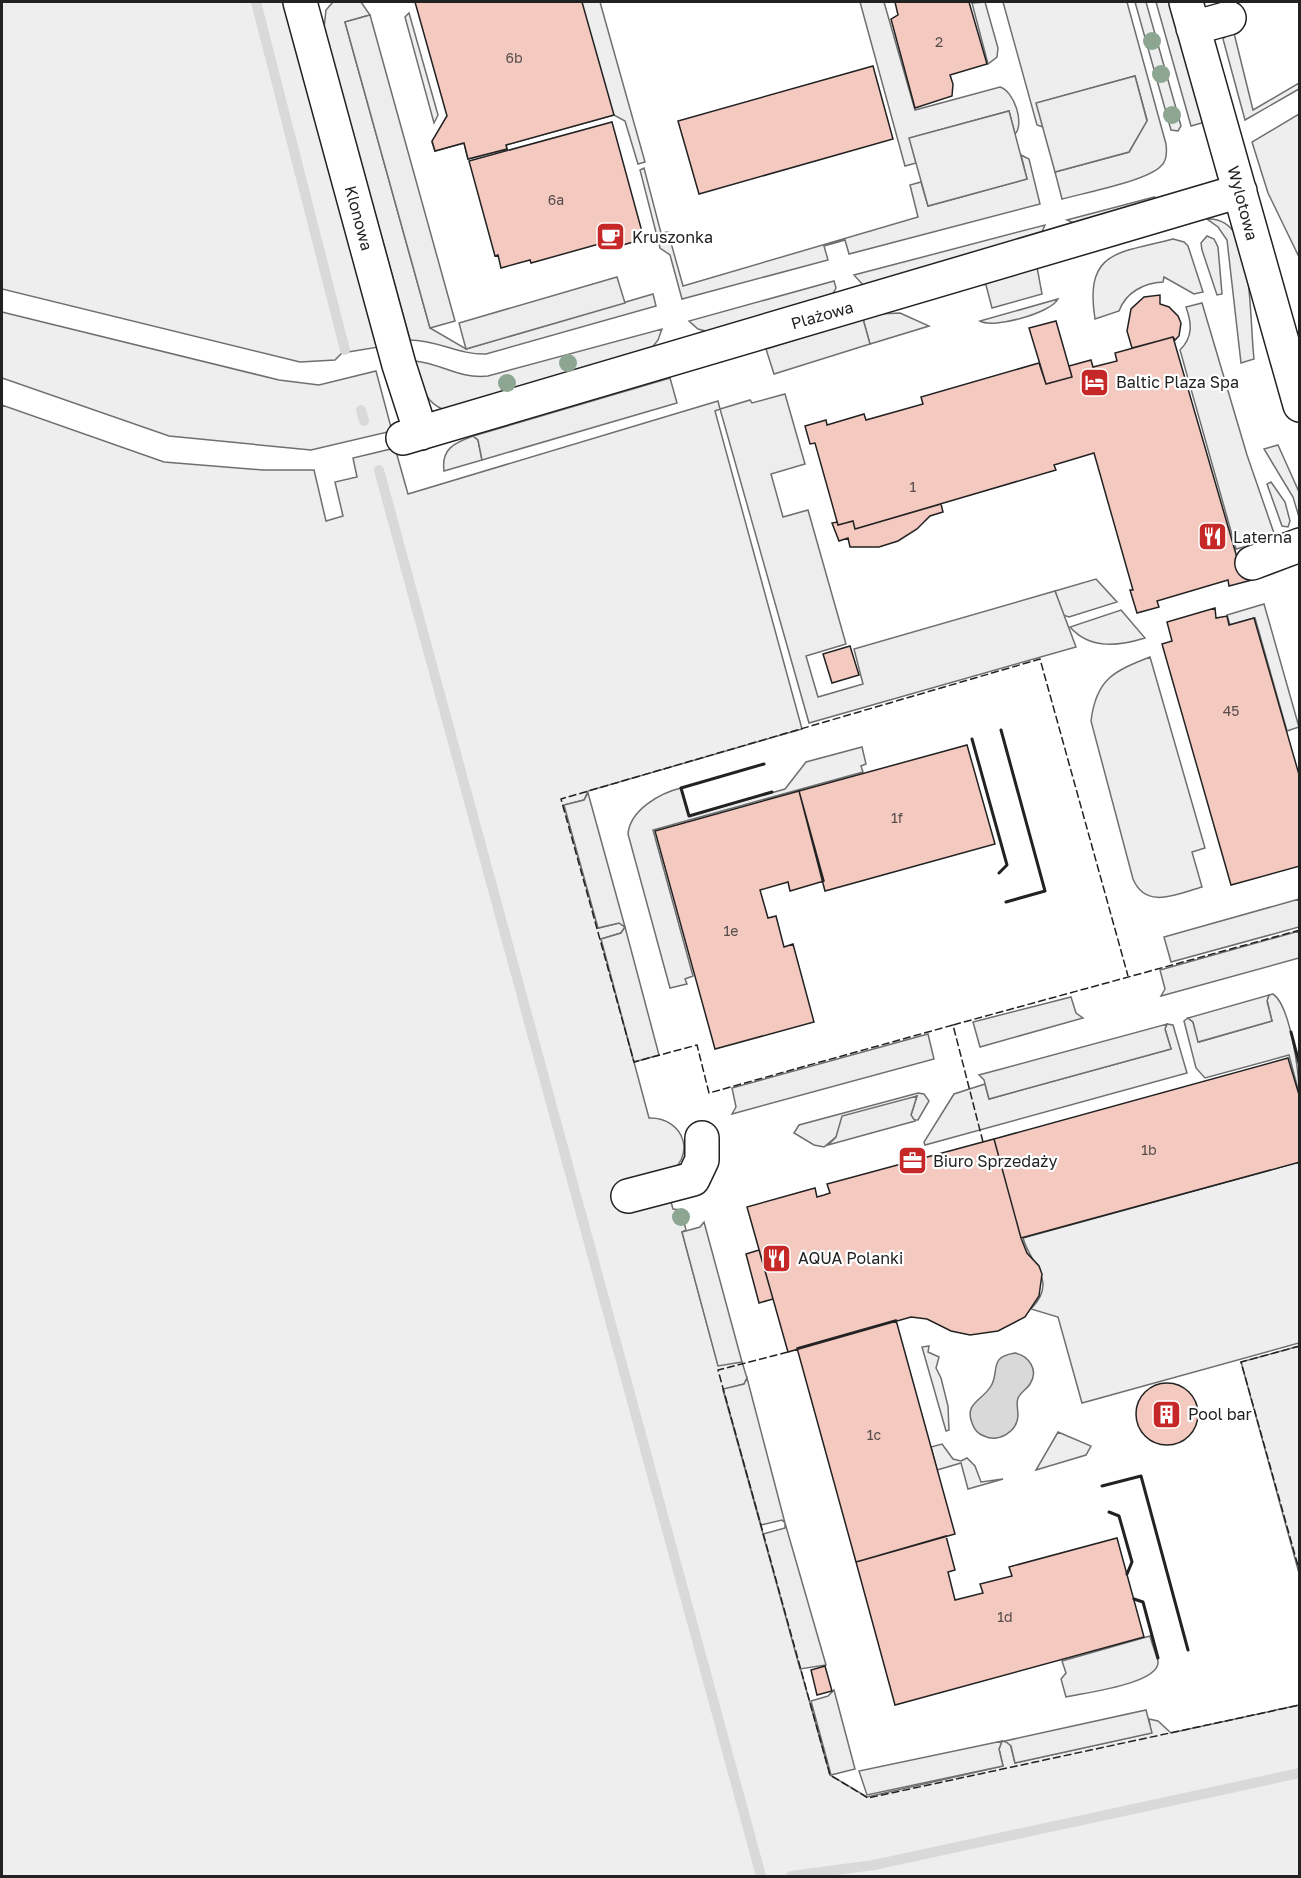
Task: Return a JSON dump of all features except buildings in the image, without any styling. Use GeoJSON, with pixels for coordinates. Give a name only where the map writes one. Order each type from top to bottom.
{"type":"FeatureCollection","features":[{"type":"Feature","properties":{"kind":"street","name":"Klonowa"},"geometry":{"type":"LineString","coordinates":[[300,2],[396,354],[412,435]]}},
{"type":"Feature","properties":{"kind":"street"},"geometry":{"type":"LineString","coordinates":[[1189,15],[1229,18]]}},
{"type":"Feature","properties":{"kind":"street","name":"Wylotowa"},"geometry":{"type":"LineString","coordinates":[[1189,15],[1299,405]]}},
{"type":"Feature","properties":{"kind":"street","name":"Plażowa"},"geometry":{"type":"LineString","coordinates":[[412,435],[1240,191]]}},
{"type":"Feature","properties":{"kind":"street"},"geometry":{"type":"LineString","coordinates":[[1252,563],[1299,545]]}},
{"type":"Feature","properties":{"kind":"street"},"geometry":{"type":"LineString","coordinates":[[628,1196],[693,1179],[702,1160],[702,1138]]}},
{"type":"Feature","properties":{"kind":"shaded area"},"geometry":{"type":"Polygon","coordinates":[[[2,2],[285,2],[379,347],[342,353],[335,360],[300,362],[2,289],[2,2]]]}},
{"type":"Feature","properties":{"kind":"shaded area"},"geometry":{"type":"Polygon","coordinates":[[[333,2],[361,2],[370,15],[345,22],[430,328],[466,349],[653,294],[656,306],[486,354],[476,354],[429,342],[410,340],[324,28],[326,10],[333,2]]]}},
{"type":"Feature","properties":{"kind":"shaded area"},"geometry":{"type":"Polygon","coordinates":[[[555,2],[600,2],[645,162],[638,164],[625,121],[614,115],[506,145],[507,149],[468,159],[464,143],[435,151],[432,142],[447,116],[576,80],[555,2]]]}},
{"type":"Feature","properties":{"kind":"shaded area"},"geometry":{"type":"Polygon","coordinates":[[[860,2],[884,2],[915,110],[1000,87],[1014,101],[1019,123],[1015,134],[1009,111],[910,138],[916,163],[905,166],[860,2]]]}},
{"type":"Feature","properties":{"kind":"shaded area"},"geometry":{"type":"Polygon","coordinates":[[[985,2],[998,48],[997,57],[988,64],[972,3],[985,2]]]}},
{"type":"Feature","properties":{"kind":"shaded area"},"geometry":{"type":"Polygon","coordinates":[[[1003,2],[1127,2],[1166,144],[1166,156],[1161,166],[1143,177],[1062,199],[1055,172],[1129,152],[1147,120],[1135,76],[1037,103],[1043,127],[1037,125],[1003,2]]]}},
{"type":"Feature","properties":{"kind":"shaded area"},"geometry":{"type":"Polygon","coordinates":[[[1135,2],[1146,2],[1181,126],[1178,131],[1171,130],[1135,2]]]}},
{"type":"Feature","properties":{"kind":"shaded area"},"geometry":{"type":"Polygon","coordinates":[[[1156,2],[1171,2],[1205,122],[1191,126],[1156,2]]]}},
{"type":"Feature","properties":{"kind":"shaded area"},"geometry":{"type":"Polygon","coordinates":[[[409,13],[438,115],[434,123],[405,17],[409,13]]]}},
{"type":"Feature","properties":{"kind":"shaded area"},"geometry":{"type":"Polygon","coordinates":[[[370,15],[455,321],[430,328],[345,22],[370,15]]]}},
{"type":"Feature","properties":{"kind":"shaded area"},"geometry":{"type":"Polygon","coordinates":[[[1233,29],[1253,110],[1299,83],[1299,89],[1245,120],[1223,39],[1233,29]]]}},
{"type":"Feature","properties":{"kind":"shaded area"},"geometry":{"type":"Polygon","coordinates":[[[1135,76],[1147,121],[1129,152],[1055,172],[1036,103],[1135,76]]]}},
{"type":"Feature","properties":{"kind":"shaded area"},"geometry":{"type":"Polygon","coordinates":[[[1009,111],[1027,179],[928,206],[909,138],[1009,111]]]}},
{"type":"Feature","properties":{"kind":"shaded area"},"geometry":{"type":"Polygon","coordinates":[[[1299,114],[1299,257],[1268,193],[1252,142],[1299,114]]]}},
{"type":"Feature","properties":{"kind":"shaded area"},"geometry":{"type":"Polygon","coordinates":[[[1021,155],[1029,159],[1040,204],[849,254],[845,240],[824,246],[828,260],[682,299],[670,255],[660,248],[640,170],[644,168],[661,233],[668,232],[683,286],[918,217],[910,185],[921,182],[928,206],[1027,179],[1021,155]]]}},
{"type":"Feature","properties":{"kind":"shaded area"},"geometry":{"type":"Polygon","coordinates":[[[1154,197],[1160,199],[1076,224],[1067,220],[1154,197]]]}},
{"type":"Feature","properties":{"kind":"shaded area"},"geometry":{"type":"Polygon","coordinates":[[[1207,219],[1221,221],[1232,229],[1242,250],[1250,296],[1254,359],[1241,363],[1227,240],[1218,227],[1207,219]]]}},
{"type":"Feature","properties":{"kind":"shaded area"},"geometry":{"type":"Polygon","coordinates":[[[1045,225],[1041,234],[863,285],[854,275],[1045,225]]]}},
{"type":"Feature","properties":{"kind":"shaded area"},"geometry":{"type":"Polygon","coordinates":[[[1207,236],[1214,239],[1218,247],[1222,294],[1217,295],[1202,250],[1201,243],[1207,236]]]}},
{"type":"Feature","properties":{"kind":"shaded area"},"geometry":{"type":"Polygon","coordinates":[[[1173,239],[1184,242],[1188,246],[1203,292],[1194,294],[1164,277],[1163,282],[1149,284],[1136,290],[1126,299],[1119,311],[1095,319],[1093,296],[1095,279],[1101,267],[1110,258],[1122,252],[1173,239]]]}},
{"type":"Feature","properties":{"kind":"shaded area"},"geometry":{"type":"Polygon","coordinates":[[[1037,267],[1042,294],[992,308],[986,285],[982,284],[1037,267]]]}},
{"type":"Feature","properties":{"kind":"shaded area"},"geometry":{"type":"Polygon","coordinates":[[[617,277],[625,303],[466,349],[459,323],[617,277]]]}},
{"type":"Feature","properties":{"kind":"shaded area"},"geometry":{"type":"Polygon","coordinates":[[[834,281],[836,288],[831,297],[709,332],[698,329],[689,321],[834,281]]]}},
{"type":"Feature","properties":{"kind":"shaded area"},"geometry":{"type":"Polygon","coordinates":[[[1058,299],[1045,309],[1021,318],[997,323],[980,321],[1058,299]]]}},
{"type":"Feature","properties":{"kind":"shaded area"},"geometry":{"type":"Polygon","coordinates":[[[1202,303],[1247,455],[1276,539],[1236,549],[1180,350],[1190,330],[1186,307],[1202,303]]]}},
{"type":"Feature","properties":{"kind":"shaded area"},"geometry":{"type":"Polygon","coordinates":[[[2,312],[279,380],[319,385],[376,371],[392,431],[311,450],[169,436],[2,378],[2,312]]]}},
{"type":"Feature","properties":{"kind":"shaded area"},"geometry":{"type":"Polygon","coordinates":[[[900,313],[929,326],[870,344],[863,319],[878,314],[900,313]]]}},
{"type":"Feature","properties":{"kind":"shaded area"},"geometry":{"type":"Polygon","coordinates":[[[863,319],[870,344],[774,374],[766,349],[863,319]]]}},
{"type":"Feature","properties":{"kind":"shaded area"},"geometry":{"type":"Polygon","coordinates":[[[662,329],[651,349],[444,410],[431,402],[427,396],[415,361],[468,375],[488,376],[662,329]]]}},
{"type":"Feature","properties":{"kind":"shaded area"},"geometry":{"type":"Polygon","coordinates":[[[670,378],[677,403],[482,460],[478,440],[473,436],[670,378]]]}},
{"type":"Feature","properties":{"kind":"shaded area"},"geometry":{"type":"Polygon","coordinates":[[[785,394],[805,464],[771,474],[783,517],[808,510],[846,644],[806,656],[818,697],[863,684],[854,649],[1055,591],[1076,647],[809,723],[720,409],[750,400],[752,403],[785,394]]]}},
{"type":"Feature","properties":{"kind":"shaded area"},"geometry":{"type":"Polygon","coordinates":[[[718,401],[720,409],[715,411],[802,729],[588,791],[584,800],[564,805],[598,928],[619,923],[625,927],[621,933],[601,939],[649,1118],[661,1119],[671,1124],[683,1140],[684,1149],[681,1159],[675,1168],[664,1176],[673,1209],[681,1210],[686,1230],[682,1232],[718,1365],[742,1362],[747,1378],[744,1384],[723,1390],[830,1775],[867,1797],[1003,1766],[999,1749],[1002,1741],[1010,1743],[1015,1763],[1151,1733],[1149,1719],[1158,1721],[1171,1733],[1299,1705],[1299,1876],[2,1876],[2,405],[164,462],[263,470],[314,470],[326,521],[343,516],[335,482],[357,477],[353,458],[395,448],[408,494],[718,401]]]}},
{"type":"Feature","properties":{"kind":"shaded area"},"geometry":{"type":"Polygon","coordinates":[[[473,436],[478,440],[482,460],[444,471],[445,457],[450,448],[473,436]]]}},
{"type":"Feature","properties":{"kind":"shaded area"},"geometry":{"type":"Polygon","coordinates":[[[1278,445],[1299,492],[1299,517],[1293,497],[1264,449],[1278,445]]]}},
{"type":"Feature","properties":{"kind":"shaded area"},"geometry":{"type":"Polygon","coordinates":[[[1271,482],[1285,502],[1290,521],[1288,527],[1282,526],[1267,484],[1271,482]]]}},
{"type":"Feature","properties":{"kind":"shaded area"},"geometry":{"type":"Polygon","coordinates":[[[1096,579],[1117,602],[1069,617],[1063,615],[1055,591],[1096,579]]]}},
{"type":"Feature","properties":{"kind":"shaded area"},"geometry":{"type":"Polygon","coordinates":[[[1264,604],[1299,727],[1287,731],[1255,618],[1230,625],[1227,615],[1264,604]]]}},
{"type":"Feature","properties":{"kind":"shaded area"},"geometry":{"type":"Polygon","coordinates":[[[1121,610],[1145,638],[1125,643],[1096,643],[1086,640],[1070,627],[1121,610]]]}},
{"type":"Feature","properties":{"kind":"shaded area"},"geometry":{"type":"Polygon","coordinates":[[[1150,657],[1205,848],[1192,852],[1202,887],[1163,897],[1146,894],[1139,889],[1133,879],[1091,721],[1097,695],[1109,678],[1126,667],[1150,657]]]}},
{"type":"Feature","properties":{"kind":"shaded area"},"geometry":{"type":"Polygon","coordinates":[[[862,747],[866,764],[861,766],[863,772],[653,830],[693,976],[685,979],[687,984],[670,988],[628,834],[634,817],[656,798],[681,788],[689,816],[785,789],[806,762],[862,747]]]}},
{"type":"Feature","properties":{"kind":"shaded area"},"geometry":{"type":"Polygon","coordinates":[[[588,793],[625,927],[619,923],[598,928],[564,805],[584,800],[588,793]]]}},
{"type":"Feature","properties":{"kind":"shaded area"},"geometry":{"type":"Polygon","coordinates":[[[1299,899],[1299,927],[1171,962],[1164,937],[1299,899]]]}},
{"type":"Feature","properties":{"kind":"shaded area"},"geometry":{"type":"Polygon","coordinates":[[[625,927],[659,1055],[634,1062],[601,939],[621,933],[625,927]]]}},
{"type":"Feature","properties":{"kind":"shaded area"},"geometry":{"type":"Polygon","coordinates":[[[1299,931],[1299,958],[1161,996],[1165,989],[1160,970],[1299,931]]]}},
{"type":"Feature","properties":{"kind":"shaded area"},"geometry":{"type":"Polygon","coordinates":[[[1273,994],[1279,1001],[1289,1024],[1299,1093],[1289,1055],[1205,1078],[1196,1068],[1184,1021],[1188,1018],[1193,1022],[1199,1042],[1272,1021],[1267,1000],[1269,995],[1273,994]]]}},
{"type":"Feature","properties":{"kind":"shaded area"},"geometry":{"type":"Polygon","coordinates":[[[1269,995],[1267,1001],[1272,1021],[1198,1042],[1193,1022],[1188,1018],[1269,995]]]}},
{"type":"Feature","properties":{"kind":"shaded area"},"geometry":{"type":"Polygon","coordinates":[[[1071,997],[1076,1013],[1083,1018],[980,1047],[973,1022],[1071,997]]]}},
{"type":"Feature","properties":{"kind":"shaded area"},"geometry":{"type":"Polygon","coordinates":[[[1167,1024],[1173,1025],[1187,1073],[925,1145],[924,1142],[954,1094],[985,1084],[989,1099],[1171,1049],[1165,1029],[1167,1024]]]}},
{"type":"Feature","properties":{"kind":"shaded area"},"geometry":{"type":"Polygon","coordinates":[[[1167,1024],[1165,1029],[1171,1049],[989,1099],[984,1080],[979,1075],[1167,1024]]]}},
{"type":"Feature","properties":{"kind":"shaded area"},"geometry":{"type":"Polygon","coordinates":[[[928,1034],[934,1059],[732,1114],[736,1107],[732,1088],[928,1034]]]}},
{"type":"Feature","properties":{"kind":"shaded area"},"geometry":{"type":"Polygon","coordinates":[[[918,1093],[924,1094],[929,1101],[918,1120],[913,1120],[911,1115],[917,1096],[836,1137],[824,1147],[814,1145],[794,1133],[799,1125],[918,1093]]]}},
{"type":"Feature","properties":{"kind":"shaded area"},"geometry":{"type":"Polygon","coordinates":[[[917,1096],[911,1115],[915,1121],[828,1145],[836,1137],[842,1116],[917,1096]]]}},
{"type":"Feature","properties":{"kind":"shaded area"},"geometry":{"type":"Polygon","coordinates":[[[1299,1162],[1299,1343],[1082,1403],[1058,1317],[1031,1309],[1039,1299],[1043,1281],[1023,1238],[1299,1162]]]}},
{"type":"Feature","properties":{"kind":"shaded area"},"geometry":{"type":"Polygon","coordinates":[[[704,1222],[742,1362],[718,1366],[682,1232],[700,1227],[704,1222]]]}},
{"type":"Feature","properties":{"kind":"shaded area"},"geometry":{"type":"Polygon","coordinates":[[[929,1346],[928,1352],[939,1357],[936,1368],[948,1406],[949,1430],[946,1431],[922,1347],[929,1346]]]}},
{"type":"Feature","properties":{"kind":"shaded area"},"geometry":{"type":"Polygon","coordinates":[[[1300,1346],[1299,1573],[1241,1362],[1300,1346]]]}},
{"type":"Feature","properties":{"kind":"shaded area"},"geometry":{"type":"Polygon","coordinates":[[[1015,1353],[1025,1357],[1031,1364],[1033,1379],[1018,1398],[1018,1416],[1014,1427],[1006,1435],[989,1438],[978,1433],[970,1411],[991,1386],[998,1361],[1015,1353]]]}},
{"type":"Feature","properties":{"kind":"shaded area"},"geometry":{"type":"Polygon","coordinates":[[[747,1378],[785,1523],[782,1520],[761,1525],[723,1389],[744,1384],[747,1378]]]}},
{"type":"Feature","properties":{"kind":"shaded area"},"geometry":{"type":"Polygon","coordinates":[[[1058,1432],[1091,1446],[1086,1455],[1036,1470],[1058,1432]]]}},
{"type":"Feature","properties":{"kind":"shaded area"},"geometry":{"type":"Polygon","coordinates":[[[942,1444],[953,1459],[961,1461],[967,1458],[975,1466],[981,1482],[1003,1479],[968,1489],[961,1463],[937,1470],[931,1447],[942,1444]]]}},
{"type":"Feature","properties":{"kind":"shaded area"},"geometry":{"type":"Polygon","coordinates":[[[785,1523],[826,1665],[800,1669],[763,1534],[785,1528],[785,1523]]]}},
{"type":"Feature","properties":{"kind":"shaded area"},"geometry":{"type":"Polygon","coordinates":[[[1150,1636],[1158,1661],[1156,1669],[1147,1676],[1119,1686],[1066,1697],[1061,1679],[1066,1673],[1062,1661],[1150,1636]]]}},
{"type":"Feature","properties":{"kind":"shaded area"},"geometry":{"type":"Polygon","coordinates":[[[834,1690],[855,1769],[831,1775],[811,1701],[828,1696],[834,1690]]]}},
{"type":"Feature","properties":{"kind":"shaded area"},"geometry":{"type":"Polygon","coordinates":[[[1146,1710],[1152,1733],[1015,1763],[1011,1746],[1005,1741],[1146,1710]]]}},
{"type":"Feature","properties":{"kind":"shaded area"},"geometry":{"type":"Polygon","coordinates":[[[1002,1741],[999,1749],[1003,1766],[867,1795],[859,1771],[1002,1741]]]}},
{"type":"Feature","properties":{"kind":"waterway"},"geometry":{"type":"LineString","coordinates":[[256,2],[345,350]]}},
{"type":"Feature","properties":{"kind":"waterway"},"geometry":{"type":"LineString","coordinates":[[361,410],[364,421]]}},
{"type":"Feature","properties":{"kind":"waterway"},"geometry":{"type":"LineString","coordinates":[[379,470],[761,1876]]}},
{"type":"Feature","properties":{"kind":"waterway"},"geometry":{"type":"LineString","coordinates":[[791,1876],[874,1865],[1300,1773]]}},
{"type":"Feature","properties":{"kind":"fence"},"geometry":{"type":"LineString","coordinates":[[953,1025],[709,1093],[697,1045],[634,1062],[561,799],[1040,659],[1128,976]]}},
{"type":"Feature","properties":{"kind":"fence"},"geometry":{"type":"LineString","coordinates":[[983,1142],[953,1025],[1300,930]]}},
{"type":"Feature","properties":{"kind":"fence"},"geometry":{"type":"LineString","coordinates":[[1300,1346],[1241,1362],[1300,1573]]}},
{"type":"Feature","properties":{"kind":"fence"},"geometry":{"type":"LineString","coordinates":[[788,1352],[718,1370],[830,1775],[868,1798],[1300,1705]]}},
{"type":"Feature","properties":{"kind":"wall"},"geometry":{"type":"LineString","coordinates":[[1001,730],[1045,891],[1006,902]]}},
{"type":"Feature","properties":{"kind":"wall"},"geometry":{"type":"LineString","coordinates":[[972,739],[1007,865],[999,873]]}},
{"type":"Feature","properties":{"kind":"wall"},"geometry":{"type":"LineString","coordinates":[[764,764],[681,788],[689,816],[772,792]]}},
{"type":"Feature","properties":{"kind":"wall"},"geometry":{"type":"LineString","coordinates":[[1291,1032],[1300,1067]]}},
{"type":"Feature","properties":{"kind":"wall"},"geometry":{"type":"LineString","coordinates":[[1102,1486],[1141,1476],[1188,1650]]}},
{"type":"Feature","properties":{"kind":"wall"},"geometry":{"type":"LineString","coordinates":[[1109,1512],[1119,1516],[1132,1562],[1127,1574]]}},
{"type":"Feature","properties":{"kind":"wall"},"geometry":{"type":"LineString","coordinates":[[1134,1599],[1143,1602],[1158,1658]]}},
{"type":"Feature","properties":{"kind":"place","name":"Kruszonka"},"geometry":{"type":"Point","coordinates":[611,237]}},
{"type":"Feature","properties":{"kind":"place","name":"Baltic Plaza Spa"},"geometry":{"type":"Point","coordinates":[1095,382]}},
{"type":"Feature","properties":{"kind":"place","name":"Laterna"},"geometry":{"type":"Point","coordinates":[1212,537]}},
{"type":"Feature","properties":{"kind":"place","name":"Biuro Sprzedaży"},"geometry":{"type":"Point","coordinates":[912,1161]}},
{"type":"Feature","properties":{"kind":"place","name":"AQUA Polanki"},"geometry":{"type":"Point","coordinates":[777,1258]}},
{"type":"Feature","properties":{"kind":"place","name":"Pool bar"},"geometry":{"type":"Point","coordinates":[1167,1414]}}]}
